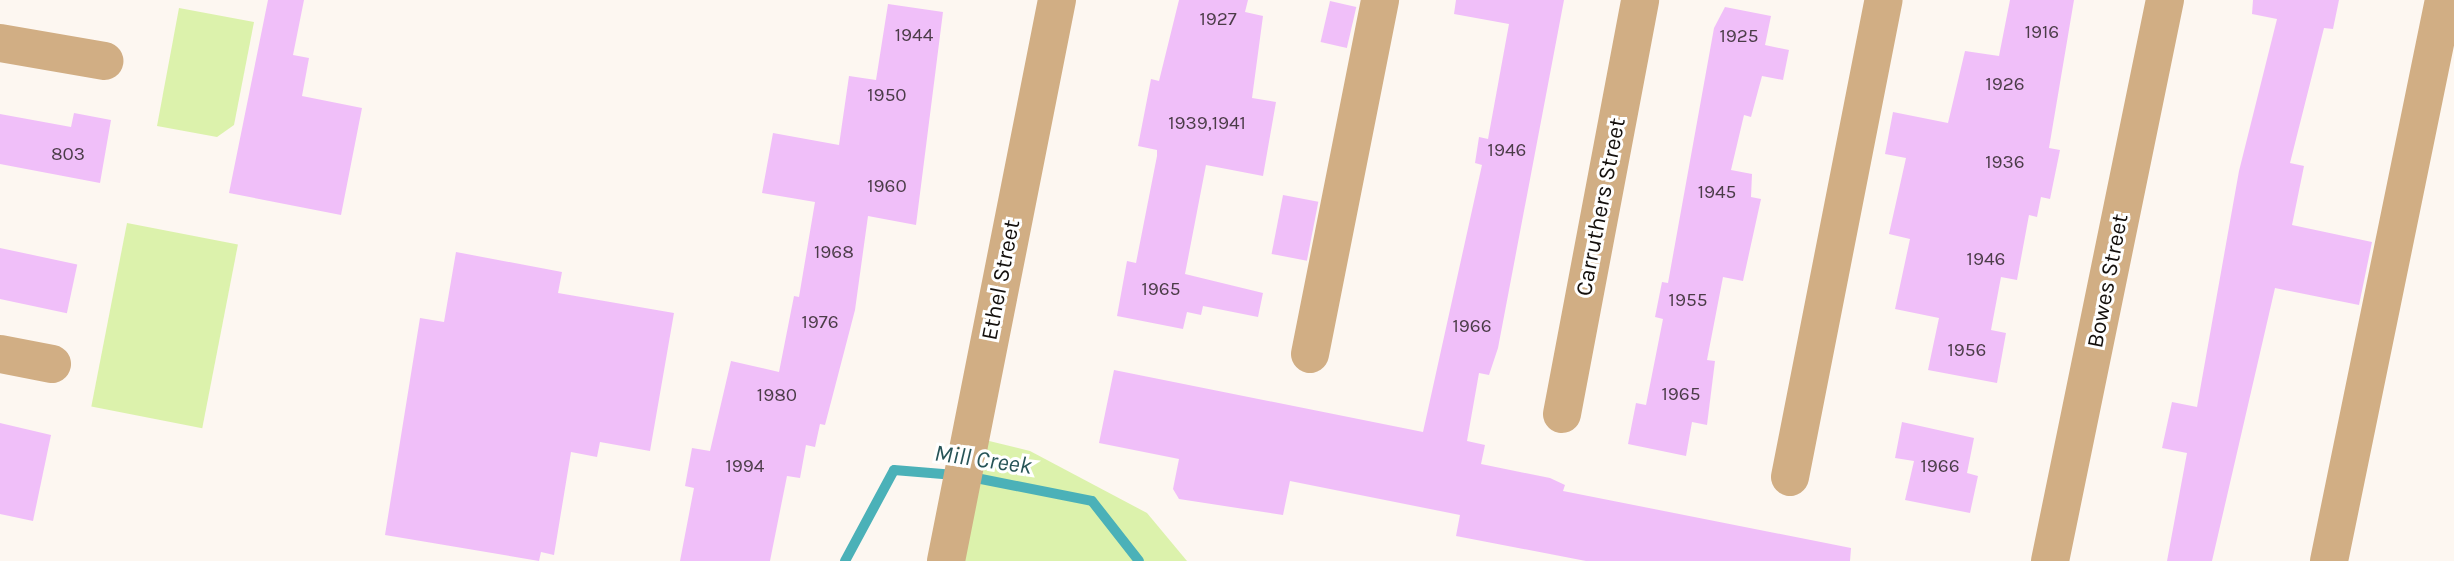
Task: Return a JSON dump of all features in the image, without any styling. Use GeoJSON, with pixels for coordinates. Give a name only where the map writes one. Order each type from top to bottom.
{"type":"FeatureCollection","features":[{"type":"Feature","properties":{"kind":"street","name":"Ethel Street"},"geometry":{"type":"LineString","coordinates":[[946,561],[1057,0]]}},
{"type":"Feature","properties":{"kind":"street"},"geometry":{"type":"LineString","coordinates":[[1310,354],[1380,0]]}},
{"type":"Feature","properties":{"kind":"street","name":"Carruthers Street"},"geometry":{"type":"LineString","coordinates":[[1562,414],[1640,0]]}},
{"type":"Feature","properties":{"kind":"street"},"geometry":{"type":"LineString","coordinates":[[1790,477],[1884,0]]}},
{"type":"Feature","properties":{"kind":"street","name":"Bowes Street"},"geometry":{"type":"LineString","coordinates":[[2050,561],[2165,0]]}},
{"type":"Feature","properties":{"kind":"street"},"geometry":{"type":"LineString","coordinates":[[2329,561],[2444,0]]}},
{"type":"Feature","properties":{"kind":"street"},"geometry":{"type":"LineString","coordinates":[[0,43],[104,61]]}},
{"type":"Feature","properties":{"kind":"street"},"geometry":{"type":"LineString","coordinates":[[0,354],[52,364]]}},
{"type":"Feature","properties":{"kind":"green space"},"geometry":{"type":"Polygon","coordinates":[[[179,8],[254,22],[234,125],[217,137],[157,126],[179,8]]]}},
{"type":"Feature","properties":{"kind":"green space"},"geometry":{"type":"Polygon","coordinates":[[[127,223],[238,245],[202,428],[91,407],[127,223]]]}},
{"type":"Feature","properties":{"kind":"green space"},"geometry":{"type":"Polygon","coordinates":[[[981,439],[1030,451],[1147,513],[1187,561],[959,561],[981,439]]]}},
{"type":"Feature","properties":{"kind":"building"},"geometry":{"type":"Polygon","coordinates":[[[268,0],[304,0],[293,55],[309,58],[302,96],[362,108],[341,215],[229,193],[268,0]]]}},
{"type":"Feature","properties":{"kind":"building"},"geometry":{"type":"Polygon","coordinates":[[[1179,0],[1248,0],[1245,12],[1263,16],[1252,98],[1276,102],[1263,176],[1206,165],[1185,274],[1263,293],[1258,317],[1203,306],[1201,315],[1187,312],[1183,329],[1117,316],[1127,261],[1136,263],[1157,156],[1157,150],[1138,146],[1151,79],[1159,81],[1179,0]]]}},
{"type":"Feature","properties":{"kind":"building"},"geometry":{"type":"Polygon","coordinates":[[[1456,0],[1564,0],[1498,348],[1489,375],[1479,373],[1467,441],[1485,445],[1481,464],[1550,478],[1565,485],[1563,491],[1851,548],[1850,561],[1586,561],[1456,536],[1460,515],[1290,481],[1283,515],[1179,499],[1173,489],[1179,459],[1099,443],[1114,370],[1423,432],[1482,165],[1475,163],[1479,137],[1488,139],[1509,24],[1454,14],[1456,0]]]}},
{"type":"Feature","properties":{"kind":"building"},"geometry":{"type":"Polygon","coordinates":[[[2010,0],[2074,0],[2049,148],[2060,150],[2050,199],[2041,197],[2037,217],[2029,215],[2017,280],[2001,277],[1991,330],[2006,333],[1997,383],[1928,370],[1939,318],[1895,309],[1910,239],[1889,234],[1906,158],[1885,154],[1893,112],[1948,123],[1965,51],[1999,56],[2010,0]]]}},
{"type":"Feature","properties":{"kind":"building"},"geometry":{"type":"Polygon","coordinates":[[[2253,0],[2339,0],[2333,29],[2324,28],[2290,163],[2304,166],[2292,225],[2372,242],[2359,305],[2275,288],[2212,561],[2167,561],[2187,453],[2162,448],[2172,402],[2197,407],[2239,171],[2277,19],[2252,14],[2253,0]]]}},
{"type":"Feature","properties":{"kind":"building"},"geometry":{"type":"Polygon","coordinates":[[[1330,1],[1356,7],[1347,48],[1321,42],[1330,1]]]}},
{"type":"Feature","properties":{"kind":"building"},"geometry":{"type":"Polygon","coordinates":[[[888,4],[943,12],[916,225],[868,216],[855,310],[825,425],[820,424],[815,447],[806,445],[800,478],[787,476],[770,561],[680,561],[694,488],[685,486],[692,448],[710,451],[731,361],[779,372],[794,296],[799,297],[815,202],[762,193],[773,133],[839,145],[849,76],[876,80],[888,4]]]}},
{"type":"Feature","properties":{"kind":"building"},"geometry":{"type":"Polygon","coordinates":[[[1725,7],[1771,16],[1765,45],[1789,50],[1783,80],[1762,76],[1751,117],[1744,115],[1731,170],[1752,174],[1751,197],[1761,199],[1743,281],[1723,277],[1707,360],[1715,361],[1707,425],[1692,422],[1686,456],[1628,444],[1636,403],[1646,405],[1663,319],[1655,317],[1662,282],[1668,283],[1714,28],[1725,7]]]}},
{"type":"Feature","properties":{"kind":"building"},"geometry":{"type":"Polygon","coordinates":[[[74,113],[111,120],[100,183],[0,164],[0,114],[71,127],[74,113]]]}},
{"type":"Feature","properties":{"kind":"building"},"geometry":{"type":"Polygon","coordinates":[[[1283,195],[1318,202],[1307,261],[1272,254],[1283,195]]]}},
{"type":"Feature","properties":{"kind":"building"},"geometry":{"type":"Polygon","coordinates":[[[0,248],[77,264],[67,313],[0,299],[0,248]]]}},
{"type":"Feature","properties":{"kind":"building"},"geometry":{"type":"Polygon","coordinates":[[[456,252],[562,272],[558,293],[674,313],[650,451],[600,442],[597,457],[571,452],[554,555],[541,552],[539,561],[385,535],[420,318],[444,322],[456,252]]]}},
{"type":"Feature","properties":{"kind":"building"},"geometry":{"type":"Polygon","coordinates":[[[1902,422],[1974,438],[1967,473],[1978,476],[1970,513],[1905,500],[1914,461],[1895,458],[1902,422]]]}},
{"type":"Feature","properties":{"kind":"building"},"geometry":{"type":"Polygon","coordinates":[[[0,423],[51,435],[33,521],[0,514],[0,423]]]}},
{"type":"Feature","properties":{"kind":"waterway","name":"Mill Creek"},"geometry":{"type":"LineString","coordinates":[[845,561],[894,470],[955,475]]}},
{"type":"Feature","properties":{"kind":"waterway","name":"Mill Creek"},"geometry":{"type":"LineString","coordinates":[[971,477],[1092,501],[1139,561]]}}]}
